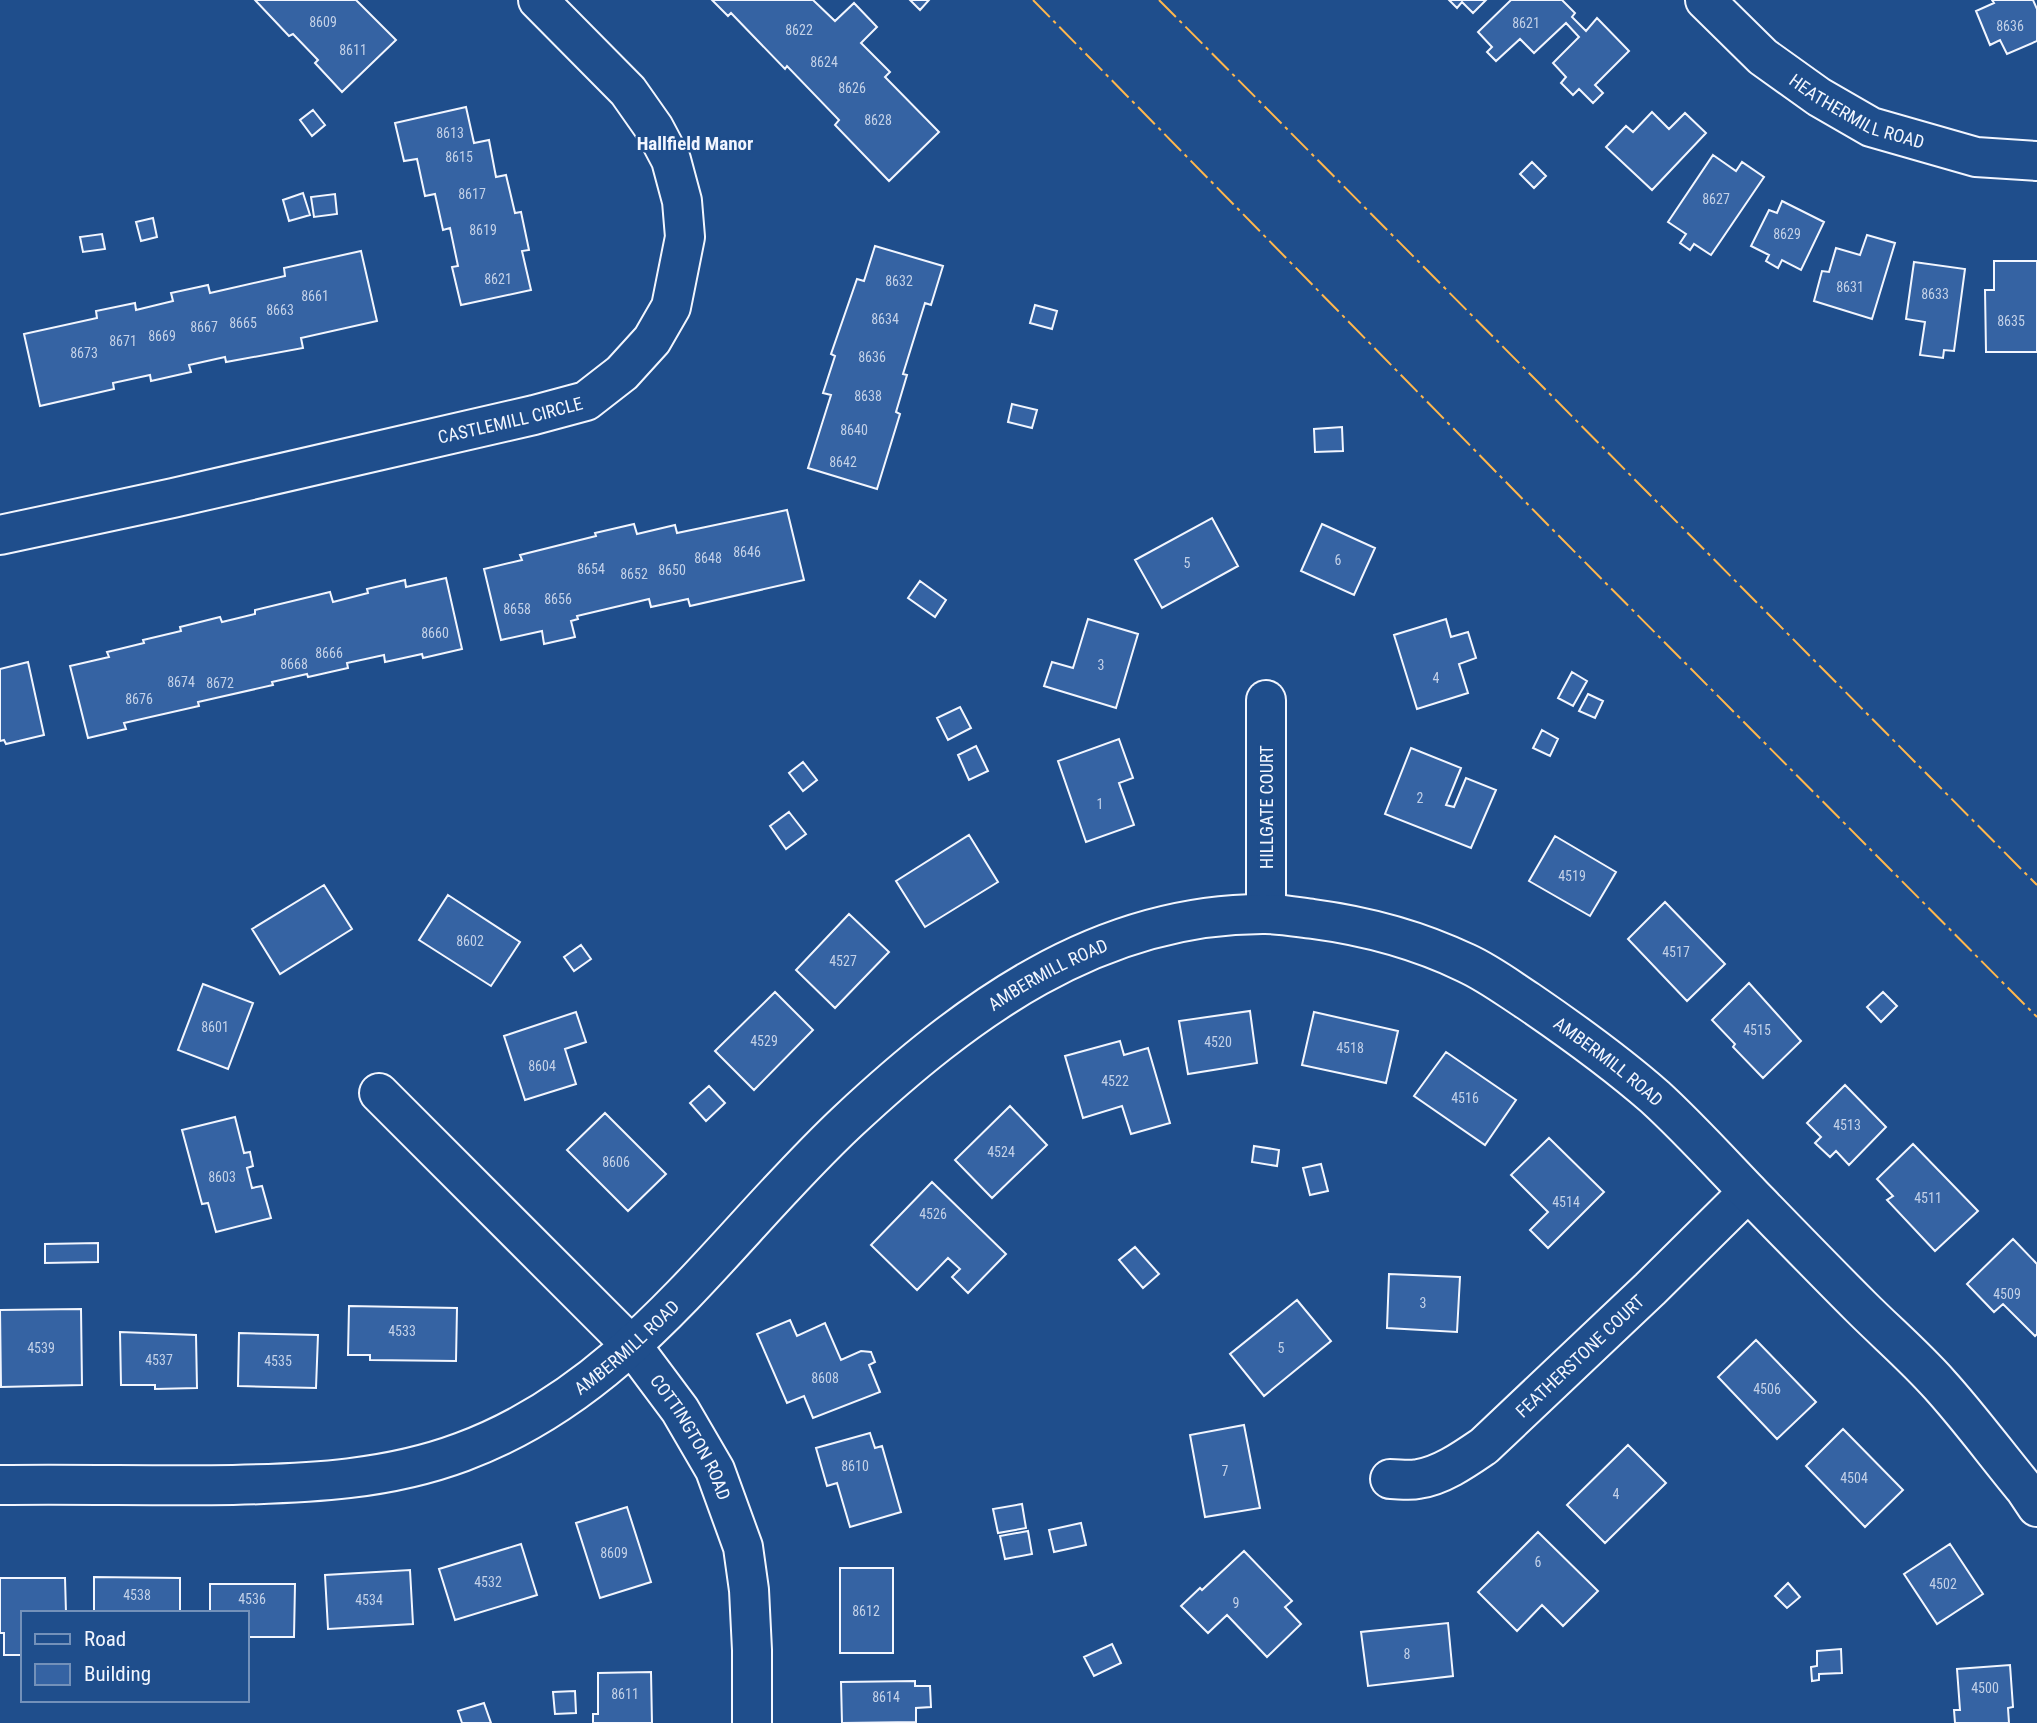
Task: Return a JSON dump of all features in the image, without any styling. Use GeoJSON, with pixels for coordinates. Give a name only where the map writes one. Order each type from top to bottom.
{"type":"FeatureCollection","features":[{"type":"Feature","properties":{"kind":"street","name":"CASTLEMILL CIRCLE"},"geometry":{"type":"LineString","coordinates":[[0,535],[534,415],[586,401],[622,373],[652,340],[671,307],[685,237],[682,201],[671,160],[654,128],[628,91],[538,0]]}},
{"type":"Feature","properties":{"kind":"street","name":"HEATHERMILL ROAD"},"geometry":{"type":"LineString","coordinates":[[1705,0],[1763,57],[1819,97],[1871,127],[1976,157],[2037,161]]}},
{"type":"Feature","properties":{"kind":"street","name":"HILLGATE COURT"},"geometry":{"type":"LineString","coordinates":[[1266,700],[1266,914]]}},
{"type":"Feature","properties":{"kind":"street","name":"AMBERMILL ROAD"},"geometry":{"type":"LineString","coordinates":[[0,1485],[308,1483],[366,1478],[465,1451],[517,1427],[573,1393],[633,1347],[815,1152],[900,1073],[989,1005],[1050,968],[1102,944],[1156,927],[1198,919],[1266,914],[1347,923],[1407,939],[1468,964],[1505,985],[1595,1048],[1658,1100],[1940,1384],[2037,1507]]}},
{"type":"Feature","properties":{"kind":"street","name":"COTTINGTON ROAD"},"geometry":{"type":"LineString","coordinates":[[379,1093],[633,1347],[680,1410],[715,1470],[743,1547],[749,1590],[752,1723]]}},
{"type":"Feature","properties":{"kind":"street","name":"FEATHERSTONE COURT"},"geometry":{"type":"LineString","coordinates":[[1390,1479],[1419,1479],[1465,1459],[1484,1446],[1650,1290],[1748,1192]]}},
{"type":"Feature","properties":{"kind":"building"},"geometry":{"type":"Polygon","coordinates":[[[255,0],[356,0],[396,40],[342,92],[315,63],[318,60],[293,34],[289,36],[255,0]]]}},
{"type":"Feature","properties":{"kind":"building"},"geometry":{"type":"Polygon","coordinates":[[[712,0],[813,0],[835,21],[854,3],[877,27],[861,43],[890,72],[885,77],[939,132],[889,181],[835,125],[839,120],[787,66],[785,69],[731,13],[728,16],[712,0]]]}},
{"type":"Feature","properties":{"kind":"building"},"geometry":{"type":"Polygon","coordinates":[[[910,0],[929,0],[920,10],[910,0]]]}},
{"type":"Feature","properties":{"kind":"building"},"geometry":{"type":"Polygon","coordinates":[[[1449,0],[1486,0],[1473,13],[1462,2],[1457,8],[1449,0]]]}},
{"type":"Feature","properties":{"kind":"building"},"geometry":{"type":"Polygon","coordinates":[[[1511,0],[1562,0],[1575,13],[1572,17],[1586,31],[1597,18],[1629,51],[1595,85],[1603,93],[1593,103],[1579,89],[1573,95],[1561,83],[1566,77],[1553,63],[1579,37],[1566,23],[1534,53],[1520,39],[1496,61],[1487,52],[1492,47],[1478,32],[1511,0]]]}},
{"type":"Feature","properties":{"kind":"building"},"geometry":{"type":"Polygon","coordinates":[[[1992,0],[2033,0],[2037,9],[2037,41],[2007,54],[2000,40],[1990,45],[1976,11],[1994,3],[1992,0]]]}},
{"type":"Feature","properties":{"kind":"building"},"geometry":{"type":"Polygon","coordinates":[[[466,107],[474,143],[489,140],[496,177],[506,175],[515,213],[521,212],[529,250],[522,251],[531,290],[461,305],[452,267],[458,266],[450,228],[443,230],[435,194],[425,196],[417,159],[404,161],[395,123],[466,107]]]}},
{"type":"Feature","properties":{"kind":"building"},"geometry":{"type":"Polygon","coordinates":[[[313,110],[325,125],[312,136],[300,120],[313,110]]]}},
{"type":"Feature","properties":{"kind":"building"},"geometry":{"type":"Polygon","coordinates":[[[1652,112],[1669,129],[1685,113],[1706,133],[1652,190],[1606,147],[1626,126],[1633,132],[1652,112]]]}},
{"type":"Feature","properties":{"kind":"building"},"geometry":{"type":"Polygon","coordinates":[[[1713,155],[1736,171],[1742,162],[1764,177],[1711,255],[1694,244],[1690,250],[1680,243],[1686,234],[1668,222],[1713,155]]]}},
{"type":"Feature","properties":{"kind":"building"},"geometry":{"type":"Polygon","coordinates":[[[1532,162],[1546,176],[1534,188],[1520,174],[1532,162]]]}},
{"type":"Feature","properties":{"kind":"building"},"geometry":{"type":"Polygon","coordinates":[[[303,193],[310,215],[289,221],[283,200],[303,193]]]}},
{"type":"Feature","properties":{"kind":"building"},"geometry":{"type":"Polygon","coordinates":[[[335,194],[337,214],[314,217],[311,197],[335,194]]]}},
{"type":"Feature","properties":{"kind":"building"},"geometry":{"type":"Polygon","coordinates":[[[1782,201],[1824,222],[1801,270],[1782,260],[1778,268],[1766,261],[1769,255],[1751,246],[1769,210],[1777,213],[1782,201]]]}},
{"type":"Feature","properties":{"kind":"building"},"geometry":{"type":"Polygon","coordinates":[[[153,218],[157,237],[141,241],[136,222],[153,218]]]}},
{"type":"Feature","properties":{"kind":"building"},"geometry":{"type":"Polygon","coordinates":[[[102,234],[105,249],[83,252],[80,237],[102,234]]]}},
{"type":"Feature","properties":{"kind":"building"},"geometry":{"type":"Polygon","coordinates":[[[1867,235],[1895,243],[1872,319],[1814,301],[1822,271],[1829,272],[1836,248],[1860,255],[1867,235]]]}},
{"type":"Feature","properties":{"kind":"building"},"geometry":{"type":"Polygon","coordinates":[[[875,246],[943,266],[931,305],[925,303],[903,374],[907,375],[896,412],[900,414],[877,489],[808,468],[831,395],[823,393],[835,356],[831,354],[857,279],[864,281],[875,246]]]}},
{"type":"Feature","properties":{"kind":"building"},"geometry":{"type":"Polygon","coordinates":[[[361,251],[377,321],[301,338],[303,348],[226,362],[225,357],[189,365],[191,372],[151,381],[150,375],[113,383],[114,389],[40,406],[24,334],[97,318],[96,311],[135,303],[136,310],[173,301],[171,293],[208,285],[210,293],[285,276],[284,268],[361,251]]]}},
{"type":"Feature","properties":{"kind":"building"},"geometry":{"type":"Polygon","coordinates":[[[1994,261],[2037,261],[2037,352],[1986,352],[1985,290],[1994,290],[1994,261]]]}},
{"type":"Feature","properties":{"kind":"building"},"geometry":{"type":"Polygon","coordinates":[[[1914,262],[1965,269],[1954,351],[1944,350],[1943,358],[1920,355],[1925,322],[1906,319],[1914,262]]]}},
{"type":"Feature","properties":{"kind":"building"},"geometry":{"type":"Polygon","coordinates":[[[1035,305],[1057,311],[1052,329],[1030,323],[1035,305]]]}},
{"type":"Feature","properties":{"kind":"building"},"geometry":{"type":"Polygon","coordinates":[[[1012,404],[1037,410],[1032,428],[1008,422],[1012,404]]]}},
{"type":"Feature","properties":{"kind":"building"},"geometry":{"type":"Polygon","coordinates":[[[1342,427],[1343,451],[1315,452],[1314,429],[1342,427]]]}},
{"type":"Feature","properties":{"kind":"building"},"geometry":{"type":"Polygon","coordinates":[[[787,510],[804,580],[690,606],[688,599],[651,607],[649,599],[577,616],[578,619],[571,621],[575,637],[544,644],[542,631],[501,640],[484,569],[522,560],[520,555],[634,524],[637,534],[675,525],[677,533],[787,510]]]}},
{"type":"Feature","properties":{"kind":"building"},"geometry":{"type":"Polygon","coordinates":[[[1212,518],[1238,566],[1162,608],[1135,560],[1212,518]]]}},
{"type":"Feature","properties":{"kind":"building"},"geometry":{"type":"Polygon","coordinates":[[[1322,524],[1375,548],[1354,595],[1301,571],[1322,524]]]}},
{"type":"Feature","properties":{"kind":"building"},"geometry":{"type":"Polygon","coordinates":[[[446,578],[462,649],[423,658],[422,654],[385,662],[384,655],[347,663],[348,668],[272,682],[273,685],[198,702],[199,706],[124,723],[126,729],[88,738],[70,666],[109,657],[107,652],[144,643],[143,640],[181,631],[180,627],[220,617],[222,622],[255,614],[255,610],[330,592],[333,602],[368,593],[367,589],[405,580],[406,587],[446,578]]]}},
{"type":"Feature","properties":{"kind":"building"},"geometry":{"type":"Polygon","coordinates":[[[920,581],[946,600],[935,617],[908,598],[920,581]]]}},
{"type":"Feature","properties":{"kind":"building"},"geometry":{"type":"Polygon","coordinates":[[[1088,619],[1138,634],[1116,708],[1044,686],[1052,662],[1073,668],[1088,619]]]}},
{"type":"Feature","properties":{"kind":"building"},"geometry":{"type":"Polygon","coordinates":[[[1446,619],[1451,637],[1468,632],[1476,658],[1459,664],[1468,693],[1417,709],[1394,635],[1446,619]]]}},
{"type":"Feature","properties":{"kind":"building"},"geometry":{"type":"Polygon","coordinates":[[[28,662],[44,735],[6,744],[4,740],[0,741],[0,669],[28,662]]]}},
{"type":"Feature","properties":{"kind":"building"},"geometry":{"type":"Polygon","coordinates":[[[1572,672],[1587,681],[1573,706],[1558,698],[1572,672]]]}},
{"type":"Feature","properties":{"kind":"building"},"geometry":{"type":"Polygon","coordinates":[[[1588,694],[1603,701],[1595,718],[1579,711],[1588,694]]]}},
{"type":"Feature","properties":{"kind":"building"},"geometry":{"type":"Polygon","coordinates":[[[960,707],[971,728],[948,740],[937,718],[960,707]]]}},
{"type":"Feature","properties":{"kind":"building"},"geometry":{"type":"Polygon","coordinates":[[[1542,730],[1558,739],[1550,756],[1533,748],[1542,730]]]}},
{"type":"Feature","properties":{"kind":"building"},"geometry":{"type":"Polygon","coordinates":[[[1119,739],[1133,778],[1119,783],[1134,825],[1086,842],[1058,761],[1119,739]]]}},
{"type":"Feature","properties":{"kind":"building"},"geometry":{"type":"Polygon","coordinates":[[[976,746],[988,771],[969,780],[958,755],[976,746]]]}},
{"type":"Feature","properties":{"kind":"building"},"geometry":{"type":"Polygon","coordinates":[[[1411,748],[1461,768],[1446,805],[1454,807],[1466,778],[1496,790],[1471,848],[1385,814],[1411,748]]]}},
{"type":"Feature","properties":{"kind":"building"},"geometry":{"type":"Polygon","coordinates":[[[803,762],[817,780],[803,791],[789,773],[803,762]]]}},
{"type":"Feature","properties":{"kind":"building"},"geometry":{"type":"Polygon","coordinates":[[[789,812],[806,834],[786,849],[770,826],[789,812]]]}},
{"type":"Feature","properties":{"kind":"building"},"geometry":{"type":"Polygon","coordinates":[[[969,835],[998,882],[925,927],[896,881],[969,835]]]}},
{"type":"Feature","properties":{"kind":"building"},"geometry":{"type":"Polygon","coordinates":[[[1555,836],[1616,872],[1590,916],[1529,881],[1555,836]]]}},
{"type":"Feature","properties":{"kind":"building"},"geometry":{"type":"Polygon","coordinates":[[[324,885],[352,929],[280,974],[252,929],[324,885]]]}},
{"type":"Feature","properties":{"kind":"building"},"geometry":{"type":"Polygon","coordinates":[[[448,895],[520,942],[491,986],[419,940],[448,895]]]}},
{"type":"Feature","properties":{"kind":"building"},"geometry":{"type":"Polygon","coordinates":[[[1665,902],[1725,964],[1687,1001],[1628,939],[1665,902]]]}},
{"type":"Feature","properties":{"kind":"building"},"geometry":{"type":"Polygon","coordinates":[[[849,914],[889,952],[835,1008],[796,970],[849,914]]]}},
{"type":"Feature","properties":{"kind":"building"},"geometry":{"type":"Polygon","coordinates":[[[581,945],[591,959],[574,971],[564,957],[581,945]]]}},
{"type":"Feature","properties":{"kind":"building"},"geometry":{"type":"Polygon","coordinates":[[[1749,983],[1801,1041],[1763,1078],[1712,1020],[1749,983]]]}},
{"type":"Feature","properties":{"kind":"building"},"geometry":{"type":"Polygon","coordinates":[[[203,984],[253,1003],[228,1069],[178,1050],[203,984]]]}},
{"type":"Feature","properties":{"kind":"building"},"geometry":{"type":"Polygon","coordinates":[[[775,992],[813,1030],[754,1090],[715,1051],[775,992]]]}},
{"type":"Feature","properties":{"kind":"building"},"geometry":{"type":"Polygon","coordinates":[[[1883,992],[1897,1006],[1881,1022],[1867,1007],[1883,992]]]}},
{"type":"Feature","properties":{"kind":"building"},"geometry":{"type":"Polygon","coordinates":[[[1250,1011],[1257,1063],[1188,1074],[1179,1021],[1250,1011]]]}},
{"type":"Feature","properties":{"kind":"building"},"geometry":{"type":"Polygon","coordinates":[[[576,1012],[586,1042],[565,1049],[576,1084],[525,1100],[504,1036],[576,1012]]]}},
{"type":"Feature","properties":{"kind":"building"},"geometry":{"type":"Polygon","coordinates":[[[1314,1012],[1398,1031],[1386,1083],[1302,1065],[1314,1012]]]}},
{"type":"Feature","properties":{"kind":"building"},"geometry":{"type":"Polygon","coordinates":[[[1120,1041],[1124,1055],[1148,1048],[1170,1123],[1131,1134],[1122,1106],[1083,1118],[1065,1056],[1120,1041]]]}},
{"type":"Feature","properties":{"kind":"building"},"geometry":{"type":"Polygon","coordinates":[[[1446,1052],[1516,1100],[1485,1145],[1414,1096],[1446,1052]]]}},
{"type":"Feature","properties":{"kind":"building"},"geometry":{"type":"Polygon","coordinates":[[[1845,1085],[1886,1127],[1849,1165],[1836,1151],[1830,1157],[1815,1143],[1821,1137],[1807,1123],[1845,1085]]]}},
{"type":"Feature","properties":{"kind":"building"},"geometry":{"type":"Polygon","coordinates":[[[709,1086],[725,1103],[706,1121],[690,1103],[709,1086]]]}},
{"type":"Feature","properties":{"kind":"building"},"geometry":{"type":"Polygon","coordinates":[[[1010,1106],[1047,1145],[992,1198],[955,1160],[1010,1106]]]}},
{"type":"Feature","properties":{"kind":"building"},"geometry":{"type":"Polygon","coordinates":[[[605,1113],[666,1174],[628,1211],[567,1150],[605,1113]]]}},
{"type":"Feature","properties":{"kind":"building"},"geometry":{"type":"Polygon","coordinates":[[[235,1117],[244,1153],[250,1152],[253,1166],[247,1168],[252,1188],[262,1186],[271,1218],[216,1232],[208,1203],[202,1204],[182,1130],[235,1117]]]}},
{"type":"Feature","properties":{"kind":"building"},"geometry":{"type":"Polygon","coordinates":[[[1549,1138],[1604,1192],[1548,1248],[1530,1230],[1548,1212],[1511,1175],[1549,1138]]]}},
{"type":"Feature","properties":{"kind":"building"},"geometry":{"type":"Polygon","coordinates":[[[1913,1144],[1978,1211],[1935,1251],[1887,1200],[1893,1196],[1877,1179],[1913,1144]]]}},
{"type":"Feature","properties":{"kind":"building"},"geometry":{"type":"Polygon","coordinates":[[[1254,1146],[1279,1150],[1277,1166],[1252,1162],[1254,1146]]]}},
{"type":"Feature","properties":{"kind":"building"},"geometry":{"type":"Polygon","coordinates":[[[1321,1164],[1328,1191],[1310,1195],[1303,1168],[1321,1164]]]}},
{"type":"Feature","properties":{"kind":"building"},"geometry":{"type":"Polygon","coordinates":[[[932,1182],[1006,1254],[968,1293],[952,1277],[960,1269],[948,1258],[917,1290],[871,1245],[932,1182]]]}},
{"type":"Feature","properties":{"kind":"building"},"geometry":{"type":"Polygon","coordinates":[[[2013,1239],[2037,1264],[2035,1336],[2003,1304],[1994,1312],[1967,1284],[2013,1239]]]}},
{"type":"Feature","properties":{"kind":"building"},"geometry":{"type":"Polygon","coordinates":[[[98,1243],[98,1262],[45,1263],[45,1244],[98,1243]]]}},
{"type":"Feature","properties":{"kind":"building"},"geometry":{"type":"Polygon","coordinates":[[[1135,1247],[1159,1274],[1143,1288],[1119,1260],[1135,1247]]]}},
{"type":"Feature","properties":{"kind":"building"},"geometry":{"type":"Polygon","coordinates":[[[1389,1274],[1460,1277],[1457,1332],[1387,1328],[1389,1274]]]}},
{"type":"Feature","properties":{"kind":"building"},"geometry":{"type":"Polygon","coordinates":[[[1297,1300],[1331,1341],[1264,1396],[1230,1354],[1297,1300]]]}},
{"type":"Feature","properties":{"kind":"building"},"geometry":{"type":"Polygon","coordinates":[[[349,1306],[457,1308],[456,1361],[370,1360],[370,1355],[348,1355],[349,1306]]]}},
{"type":"Feature","properties":{"kind":"building"},"geometry":{"type":"Polygon","coordinates":[[[81,1309],[82,1385],[1,1387],[0,1310],[81,1309]]]}},
{"type":"Feature","properties":{"kind":"building"},"geometry":{"type":"Polygon","coordinates":[[[790,1320],[797,1336],[825,1323],[841,1360],[861,1351],[871,1352],[875,1362],[869,1365],[880,1392],[813,1418],[804,1396],[787,1403],[757,1334],[790,1320]]]}},
{"type":"Feature","properties":{"kind":"building"},"geometry":{"type":"Polygon","coordinates":[[[120,1332],[196,1335],[197,1388],[155,1389],[155,1385],[121,1385],[120,1332]]]}},
{"type":"Feature","properties":{"kind":"building"},"geometry":{"type":"Polygon","coordinates":[[[239,1333],[318,1335],[316,1388],[238,1386],[239,1333]]]}},
{"type":"Feature","properties":{"kind":"building"},"geometry":{"type":"Polygon","coordinates":[[[1756,1340],[1816,1402],[1777,1439],[1718,1377],[1756,1340]]]}},
{"type":"Feature","properties":{"kind":"building"},"geometry":{"type":"Polygon","coordinates":[[[1244,1425],[1260,1508],[1205,1517],[1190,1435],[1244,1425]]]}},
{"type":"Feature","properties":{"kind":"building"},"geometry":{"type":"Polygon","coordinates":[[[1843,1429],[1903,1490],[1865,1527],[1806,1466],[1843,1429]]]}},
{"type":"Feature","properties":{"kind":"building"},"geometry":{"type":"Polygon","coordinates":[[[870,1433],[875,1448],[882,1446],[901,1512],[850,1527],[837,1483],[827,1486],[816,1448],[870,1433]]]}},
{"type":"Feature","properties":{"kind":"building"},"geometry":{"type":"Polygon","coordinates":[[[1628,1445],[1666,1483],[1605,1543],[1567,1505],[1628,1445]]]}},
{"type":"Feature","properties":{"kind":"building"},"geometry":{"type":"Polygon","coordinates":[[[1022,1504],[1026,1528],[998,1533],[993,1509],[1022,1504]]]}},
{"type":"Feature","properties":{"kind":"building"},"geometry":{"type":"Polygon","coordinates":[[[627,1507],[651,1582],[600,1598],[576,1523],[627,1507]]]}},
{"type":"Feature","properties":{"kind":"building"},"geometry":{"type":"Polygon","coordinates":[[[1081,1523],[1086,1545],[1054,1552],[1049,1530],[1081,1523]]]}},
{"type":"Feature","properties":{"kind":"building"},"geometry":{"type":"Polygon","coordinates":[[[1028,1531],[1032,1554],[1005,1559],[1000,1536],[1028,1531]]]}},
{"type":"Feature","properties":{"kind":"building"},"geometry":{"type":"Polygon","coordinates":[[[1538,1532],[1598,1591],[1563,1626],[1542,1605],[1517,1631],[1478,1592],[1538,1532]]]}},
{"type":"Feature","properties":{"kind":"building"},"geometry":{"type":"Polygon","coordinates":[[[521,1544],[537,1595],[455,1620],[439,1569],[521,1544]]]}},
{"type":"Feature","properties":{"kind":"building"},"geometry":{"type":"Polygon","coordinates":[[[1950,1544],[1983,1594],[1937,1624],[1904,1574],[1950,1544]]]}},
{"type":"Feature","properties":{"kind":"building"},"geometry":{"type":"Polygon","coordinates":[[[1244,1551],[1292,1601],[1285,1607],[1301,1624],[1267,1657],[1227,1615],[1208,1633],[1181,1606],[1244,1551]]]}},
{"type":"Feature","properties":{"kind":"building"},"geometry":{"type":"Polygon","coordinates":[[[840,1568],[893,1568],[893,1653],[840,1653],[840,1568]]]}},
{"type":"Feature","properties":{"kind":"building"},"geometry":{"type":"Polygon","coordinates":[[[410,1570],[413,1624],[328,1629],[325,1575],[410,1570]]]}},
{"type":"Feature","properties":{"kind":"building"},"geometry":{"type":"Polygon","coordinates":[[[94,1577],[180,1578],[180,1611],[94,1611],[94,1577]]]}},
{"type":"Feature","properties":{"kind":"building"},"geometry":{"type":"Polygon","coordinates":[[[0,1578],[65,1578],[66,1611],[21,1611],[21,1655],[4,1655],[4,1633],[0,1633],[0,1578]]]}},
{"type":"Feature","properties":{"kind":"building"},"geometry":{"type":"Polygon","coordinates":[[[1788,1583],[1800,1597],[1787,1608],[1775,1596],[1788,1583]]]}},
{"type":"Feature","properties":{"kind":"building"},"geometry":{"type":"Polygon","coordinates":[[[210,1584],[295,1584],[294,1637],[248,1637],[248,1611],[210,1611],[210,1584]]]}},
{"type":"Feature","properties":{"kind":"building"},"geometry":{"type":"Polygon","coordinates":[[[1448,1623],[1453,1676],[1368,1686],[1361,1632],[1448,1623]]]}},
{"type":"Feature","properties":{"kind":"building"},"geometry":{"type":"Polygon","coordinates":[[[1112,1644],[1121,1663],[1094,1676],[1084,1657],[1112,1644]]]}},
{"type":"Feature","properties":{"kind":"building"},"geometry":{"type":"Polygon","coordinates":[[[1841,1649],[1842,1673],[1819,1674],[1819,1680],[1812,1681],[1811,1667],[1817,1666],[1817,1651],[1841,1649]]]}},
{"type":"Feature","properties":{"kind":"building"},"geometry":{"type":"Polygon","coordinates":[[[2010,1665],[2013,1707],[2008,1708],[2009,1723],[1955,1723],[1954,1710],[1960,1710],[1957,1669],[2010,1665]]]}},
{"type":"Feature","properties":{"kind":"building"},"geometry":{"type":"Polygon","coordinates":[[[651,1672],[652,1723],[593,1723],[593,1714],[598,1714],[598,1673],[651,1672]]]}},
{"type":"Feature","properties":{"kind":"building"},"geometry":{"type":"Polygon","coordinates":[[[915,1681],[915,1686],[930,1686],[931,1707],[916,1708],[916,1722],[842,1723],[841,1682],[915,1681]]]}},
{"type":"Feature","properties":{"kind":"building"},"geometry":{"type":"Polygon","coordinates":[[[575,1691],[576,1713],[555,1714],[553,1692],[575,1691]]]}},
{"type":"Feature","properties":{"kind":"building"},"geometry":{"type":"Polygon","coordinates":[[[484,1703],[491,1723],[462,1723],[458,1711],[484,1703]]]}},
{"type":"Feature","properties":{"kind":"power"},"geometry":{"type":"LineString","coordinates":[[1033,0],[1554,531],[2037,1017]]}},
{"type":"Feature","properties":{"kind":"power"},"geometry":{"type":"LineString","coordinates":[[1159,0],[2037,885]]}},
{"type":"Feature","properties":{"kind":"district","name":"Hallfield Manor"},"geometry":{"type":"Point","coordinates":[695,143]}}]}
